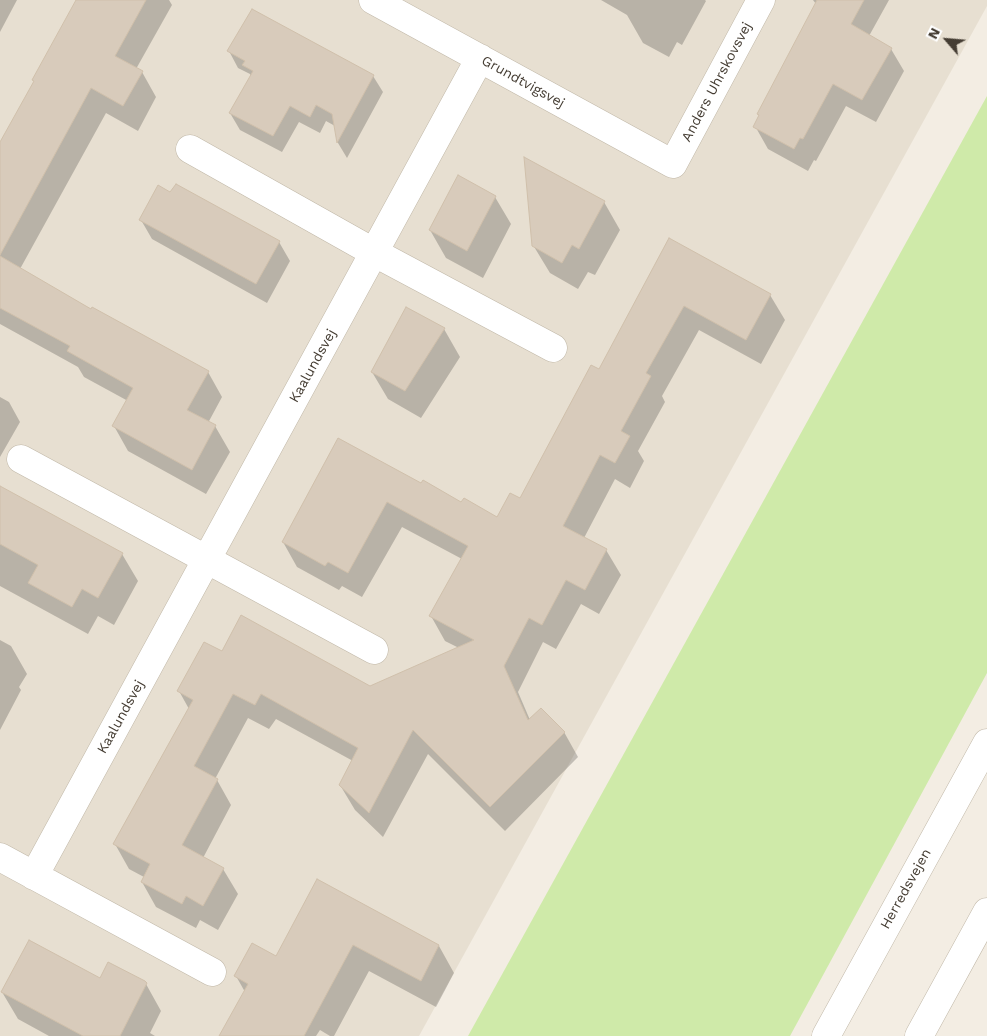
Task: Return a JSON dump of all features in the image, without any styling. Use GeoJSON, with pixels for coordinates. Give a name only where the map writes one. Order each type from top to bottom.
{"type":"FeatureCollection","features":[{"type":"Feature","properties":{"kind":"street","name":"Grundtvigsvej"},"geometry":{"type":"LineString","coordinates":[[373,0],[673,164]]}},
{"type":"Feature","properties":{"kind":"street","name":"Anders Uhrskovsvej"},"geometry":{"type":"LineString","coordinates":[[673,164],[761,0]]}},
{"type":"Feature","properties":{"kind":"street","name":"Kaalundsvej"},"geometry":{"type":"LineString","coordinates":[[34,876],[480,58]]}},
{"type":"Feature","properties":{"kind":"street"},"geometry":{"type":"LineString","coordinates":[[190,149],[553,348]]}},
{"type":"Feature","properties":{"kind":"street"},"geometry":{"type":"LineString","coordinates":[[21,459],[374,650]]}},
{"type":"Feature","properties":{"kind":"street","name":"Herredsvejen"},"geometry":{"type":"LineString","coordinates":[[826,1036],[987,743]]}},
{"type":"Feature","properties":{"kind":"street"},"geometry":{"type":"LineString","coordinates":[[0,857],[212,972]]}},
{"type":"Feature","properties":{"kind":"street"},"geometry":{"type":"LineString","coordinates":[[919,1036],[987,912]]}},
{"type":"Feature","properties":{"kind":"shaded area"},"geometry":{"type":"Polygon","coordinates":[[[0,0],[987,0],[987,6],[419,1036],[0,1036],[0,0]]]}},
{"type":"Feature","properties":{"kind":"green space"},"geometry":{"type":"Polygon","coordinates":[[[987,96],[987,673],[790,1036],[468,1036],[987,96]]]}},
{"type":"Feature","properties":{"kind":"building"},"geometry":{"type":"Polygon","coordinates":[[[76,0],[146,0],[115,56],[143,71],[123,106],[91,88],[0,255],[0,142],[76,0]]]}},
{"type":"Feature","properties":{"kind":"building"},"geometry":{"type":"Polygon","coordinates":[[[817,0],[864,0],[851,24],[892,48],[862,100],[833,84],[803,139],[800,138],[794,149],[753,127],[759,115],[757,114],[817,0]]]}},
{"type":"Feature","properties":{"kind":"building"},"geometry":{"type":"Polygon","coordinates":[[[252,9],[374,75],[337,143],[332,114],[316,105],[310,117],[290,106],[273,136],[229,113],[253,71],[242,65],[245,61],[227,51],[252,9]]]}},
{"type":"Feature","properties":{"kind":"building"},"geometry":{"type":"Polygon","coordinates":[[[524,157],[605,201],[579,249],[572,245],[562,263],[532,246],[524,157]]]}},
{"type":"Feature","properties":{"kind":"building"},"geometry":{"type":"Polygon","coordinates":[[[458,175],[496,196],[467,251],[429,230],[458,175]]]}},
{"type":"Feature","properties":{"kind":"building"},"geometry":{"type":"Polygon","coordinates":[[[176,184],[280,241],[256,284],[139,220],[158,185],[170,192],[176,184]]]}},
{"type":"Feature","properties":{"kind":"building"},"geometry":{"type":"Polygon","coordinates":[[[669,238],[771,294],[746,340],[684,306],[646,373],[651,376],[621,431],[630,436],[615,463],[600,455],[563,526],[607,549],[585,590],[566,580],[542,625],[529,618],[504,666],[528,720],[541,708],[565,732],[490,807],[413,730],[369,813],[339,785],[358,748],[261,694],[255,705],[233,694],[194,766],[218,779],[182,845],[224,868],[203,906],[186,896],[182,904],[141,882],[150,864],[113,844],[193,700],[177,691],[204,642],[222,651],[241,615],[370,686],[474,640],[429,616],[468,546],[387,502],[348,573],[328,562],[325,566],[282,542],[338,438],[421,483],[423,480],[461,502],[464,498],[497,517],[510,493],[520,498],[591,365],[599,369],[669,238]]]}},
{"type":"Feature","properties":{"kind":"building"},"geometry":{"type":"Polygon","coordinates":[[[0,256],[91,309],[92,307],[209,371],[187,410],[216,425],[192,470],[112,426],[133,388],[67,351],[70,346],[0,308],[0,256]]]}},
{"type":"Feature","properties":{"kind":"building"},"geometry":{"type":"Polygon","coordinates":[[[406,307],[445,328],[405,391],[371,372],[406,307]]]}},
{"type":"Feature","properties":{"kind":"building"},"geometry":{"type":"Polygon","coordinates":[[[0,486],[123,553],[98,598],[82,589],[72,607],[28,583],[38,565],[0,544],[0,486]]]}},
{"type":"Feature","properties":{"kind":"building"},"geometry":{"type":"Polygon","coordinates":[[[317,879],[439,945],[421,981],[353,945],[304,1036],[219,1036],[248,984],[234,976],[252,943],[276,956],[317,879]]]}},
{"type":"Feature","properties":{"kind":"building"},"geometry":{"type":"Polygon","coordinates":[[[29,940],[100,978],[108,962],[147,983],[120,1036],[83,1036],[1,992],[29,940]]]}}]}
